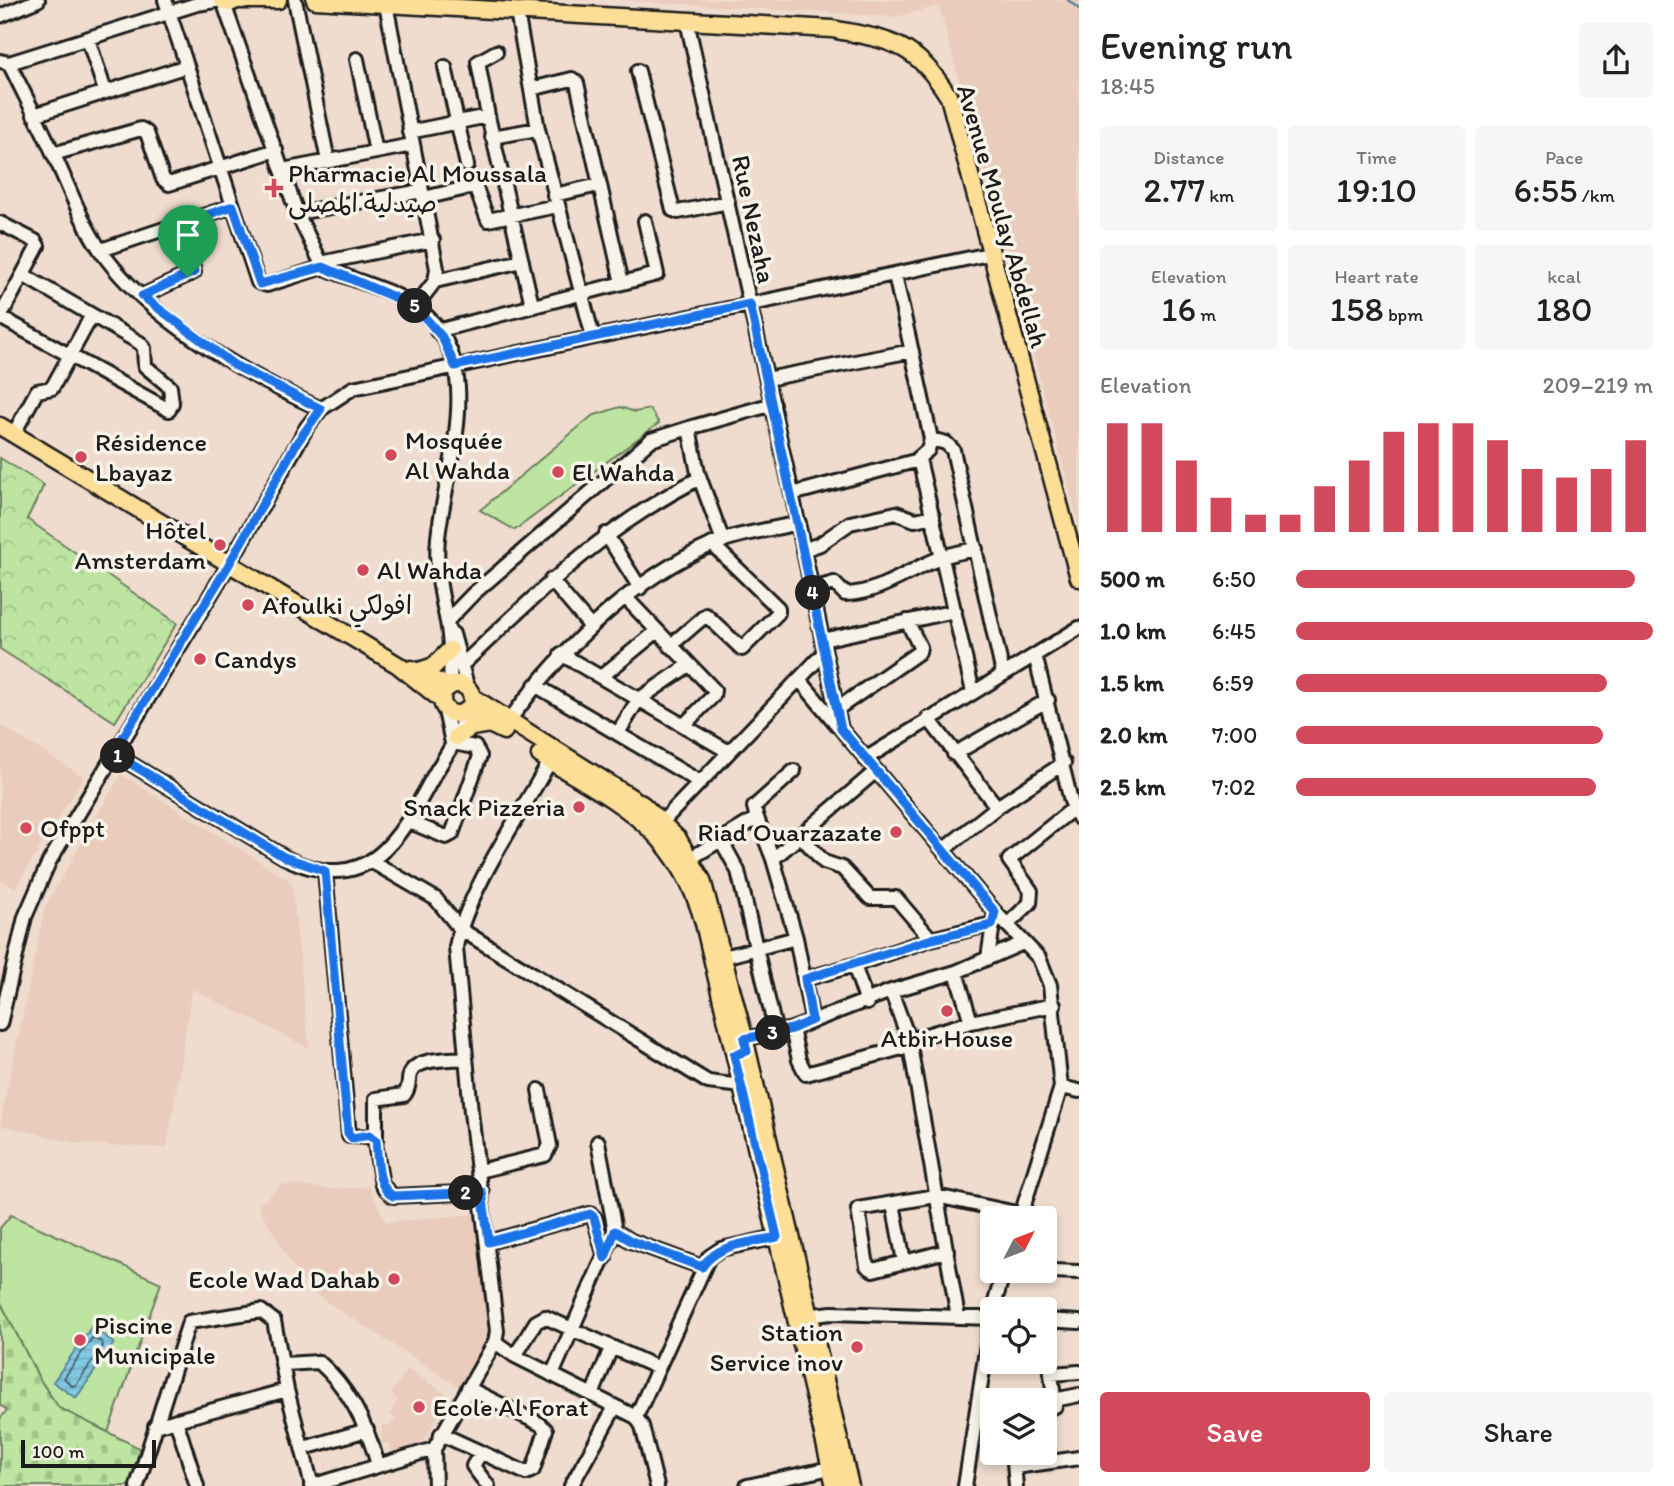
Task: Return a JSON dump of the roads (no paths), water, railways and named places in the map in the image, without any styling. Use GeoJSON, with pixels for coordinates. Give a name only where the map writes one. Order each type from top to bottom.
{"type":"FeatureCollection","features":[{"type":"Feature","properties":{"kind":"main road"},"geometry":{"type":"LineString","coordinates":[[222,0],[278,0]]}},
{"type":"Feature","properties":{"kind":"main road","name":"Avenue Moulay Abdellah"},"geometry":{"type":"LineString","coordinates":[[315,0],[832,29],[888,40],[911,51],[934,73],[949,97],[989,254],[1079,578]]}},
{"type":"Feature","properties":{"kind":"main road"},"geometry":{"type":"LineString","coordinates":[[7,431],[446,695]]}},
{"type":"Feature","properties":{"kind":"main road"},"geometry":{"type":"LineString","coordinates":[[419,671],[434,666],[450,650]]}},
{"type":"Feature","properties":{"kind":"main road"},"geometry":{"type":"LineString","coordinates":[[398,665],[419,671],[446,695],[454,714],[467,703]]}},
{"type":"Feature","properties":{"kind":"main road"},"geometry":{"type":"LineString","coordinates":[[446,695],[459,685],[467,703],[491,724],[638,817],[673,853],[699,906],[740,1043],[742,1086],[777,1237],[802,1316]]}},
{"type":"Feature","properties":{"kind":"main road"},"geometry":{"type":"LineString","coordinates":[[467,703],[508,722],[622,792],[662,822],[691,858],[706,891],[724,957],[740,1043],[836,1470],[850,1486]]}},
{"type":"Feature","properties":{"kind":"main road"},"geometry":{"type":"LineString","coordinates":[[454,740],[472,727],[491,724]]}},
{"type":"Feature","properties":{"kind":"street"},"geometry":{"type":"LineString","coordinates":[[0,16],[38,0]]}},
{"type":"Feature","properties":{"kind":"street"},"geometry":{"type":"LineString","coordinates":[[321,409],[234,365],[142,296],[123,278],[101,250],[5,62],[88,39],[167,6],[222,0],[240,44],[297,212],[322,265],[415,306],[438,331],[455,366],[456,440],[441,510],[436,569],[447,621],[450,650],[446,695],[454,740]]}},
{"type":"Feature","properties":{"kind":"street"},"geometry":{"type":"LineString","coordinates":[[238,0],[240,44]]}},
{"type":"Feature","properties":{"kind":"street"},"geometry":{"type":"LineString","coordinates":[[295,0],[328,161]]}},
{"type":"Feature","properties":{"kind":"street"},"geometry":{"type":"LineString","coordinates":[[386,4],[437,269],[435,281],[415,306]]}},
{"type":"Feature","properties":{"kind":"street"},"geometry":{"type":"LineString","coordinates":[[167,6],[260,284],[322,265],[433,240]]}},
{"type":"Feature","properties":{"kind":"street"},"geometry":{"type":"LineString","coordinates":[[517,12],[538,129],[593,337]]}},
{"type":"Feature","properties":{"kind":"street","name":"Rue Nezaha"},"geometry":{"type":"LineString","coordinates":[[687,21],[799,523],[841,729],[943,850],[994,918],[1007,925],[1045,968],[1054,1005],[1061,1087],[1023,1206]]}},
{"type":"Feature","properties":{"kind":"street"},"geometry":{"type":"LineString","coordinates":[[88,39],[105,91]]}},
{"type":"Feature","properties":{"kind":"street"},"geometry":{"type":"LineString","coordinates":[[496,52],[478,62],[492,137],[532,305]]}},
{"type":"Feature","properties":{"kind":"street"},"geometry":{"type":"LineString","coordinates":[[357,59],[376,152]]}},
{"type":"Feature","properties":{"kind":"street"},"geometry":{"type":"LineString","coordinates":[[34,116],[187,66]]}},
{"type":"Feature","properties":{"kind":"street"},"geometry":{"type":"LineString","coordinates":[[445,66],[467,165]]}},
{"type":"Feature","properties":{"kind":"street"},"geometry":{"type":"LineString","coordinates":[[638,71],[673,210],[678,212],[728,202]]}},
{"type":"Feature","properties":{"kind":"street"},"geometry":{"type":"LineString","coordinates":[[531,89],[572,79],[576,81],[622,283]]}},
{"type":"Feature","properties":{"kind":"street"},"geometry":{"type":"LineString","coordinates":[[283,170],[376,152],[458,122],[488,116]]}},
{"type":"Feature","properties":{"kind":"street"},"geometry":{"type":"LineString","coordinates":[[53,153],[142,129],[147,133],[166,183],[276,150]]}},
{"type":"Feature","properties":{"kind":"street"},"geometry":{"type":"LineString","coordinates":[[492,137],[538,129]]}},
{"type":"Feature","properties":{"kind":"street"},"geometry":{"type":"LineString","coordinates":[[297,212],[475,186],[479,189],[486,219],[512,215],[599,185]]}},
{"type":"Feature","properties":{"kind":"street"},"geometry":{"type":"LineString","coordinates":[[101,250],[233,206]]}},
{"type":"Feature","properties":{"kind":"street"},"geometry":{"type":"LineString","coordinates":[[438,331],[580,292],[653,276],[658,272],[645,220]]}},
{"type":"Feature","properties":{"kind":"street"},"geometry":{"type":"LineString","coordinates":[[0,223],[38,244],[1,314],[169,410],[172,403],[170,387],[145,366],[143,346],[23,275]]}},
{"type":"Feature","properties":{"kind":"street"},"geometry":{"type":"LineString","coordinates":[[142,296],[194,272],[183,223]]}},
{"type":"Feature","properties":{"kind":"street"},"geometry":{"type":"LineString","coordinates":[[0,1024],[20,937],[37,886],[113,753],[228,566],[296,444],[321,409],[353,388],[989,254]]}},
{"type":"Feature","properties":{"kind":"street"},"geometry":{"type":"LineString","coordinates":[[435,281],[522,261]]}},
{"type":"Feature","properties":{"kind":"street"},"geometry":{"type":"LineString","coordinates":[[792,494],[919,459],[928,450],[931,439],[895,275]]}},
{"type":"Feature","properties":{"kind":"street"},"geometry":{"type":"LineString","coordinates":[[7,431],[37,391],[51,388],[92,314]]}},
{"type":"Feature","properties":{"kind":"street"},"geometry":{"type":"LineString","coordinates":[[767,379],[912,351]]}},
{"type":"Feature","properties":{"kind":"street"},"geometry":{"type":"LineString","coordinates":[[447,621],[473,594],[651,440],[773,404]]}},
{"type":"Feature","properties":{"kind":"street"},"geometry":{"type":"LineString","coordinates":[[670,646],[706,615],[742,649],[778,613],[778,608],[718,542],[689,428]]}},
{"type":"Feature","properties":{"kind":"street"},"geometry":{"type":"LineString","coordinates":[[931,439],[946,443],[953,450],[1003,674]]}},
{"type":"Feature","properties":{"kind":"street"},"geometry":{"type":"LineString","coordinates":[[919,459],[973,692]]}},
{"type":"Feature","properties":{"kind":"street"},"geometry":{"type":"LineString","coordinates":[[463,664],[551,580],[606,534],[652,503],[700,478]]}},
{"type":"Feature","properties":{"kind":"street"},"geometry":{"type":"LineString","coordinates":[[803,550],[820,544],[850,523],[896,513],[915,520],[933,516]]}},
{"type":"Feature","properties":{"kind":"street"},"geometry":{"type":"LineString","coordinates":[[508,722],[561,654],[626,598],[678,561],[718,542],[799,523]]}},
{"type":"Feature","properties":{"kind":"street"},"geometry":{"type":"LineString","coordinates":[[606,534],[640,588]]}},
{"type":"Feature","properties":{"kind":"street"},"geometry":{"type":"LineString","coordinates":[[813,589],[834,583],[845,594],[858,594],[880,588],[943,557],[976,549]]}},
{"type":"Feature","properties":{"kind":"street"},"geometry":{"type":"LineString","coordinates":[[551,580],[591,627]]}},
{"type":"Feature","properties":{"kind":"street"},"geometry":{"type":"LineString","coordinates":[[626,598],[715,692],[684,725]]}},
{"type":"Feature","properties":{"kind":"street"},"geometry":{"type":"LineString","coordinates":[[662,822],[799,679],[823,647],[907,621],[955,611]]}},
{"type":"Feature","properties":{"kind":"street"},"geometry":{"type":"LineString","coordinates":[[113,753],[284,857],[325,871],[350,869],[370,861],[397,839],[410,822],[454,740],[467,703],[463,664],[447,621]]}},
{"type":"Feature","properties":{"kind":"street"},"geometry":{"type":"LineString","coordinates":[[837,709],[919,652],[920,647],[907,621]]}},
{"type":"Feature","properties":{"kind":"street"},"geometry":{"type":"LineString","coordinates":[[866,759],[928,718],[1079,628]]}},
{"type":"Feature","properties":{"kind":"street"},"geometry":{"type":"LineString","coordinates":[[601,677],[656,632]]}},
{"type":"Feature","properties":{"kind":"street"},"geometry":{"type":"LineString","coordinates":[[561,654],[729,752]]}},
{"type":"Feature","properties":{"kind":"street"},"geometry":{"type":"LineString","coordinates":[[1007,925],[1030,903],[1031,891],[1009,860],[1076,806],[1035,655]]}},
{"type":"Feature","properties":{"kind":"street"},"geometry":{"type":"LineString","coordinates":[[618,733],[638,700],[689,665]]}},
{"type":"Feature","properties":{"kind":"street"},"geometry":{"type":"LineString","coordinates":[[799,679],[841,729]]}},
{"type":"Feature","properties":{"kind":"street"},"geometry":{"type":"LineString","coordinates":[[535,685],[700,782]]}},
{"type":"Feature","properties":{"kind":"street"},"geometry":{"type":"LineString","coordinates":[[954,754],[1048,700]]}},
{"type":"Feature","properties":{"kind":"street"},"geometry":{"type":"LineString","coordinates":[[928,718],[997,807]]}},
{"type":"Feature","properties":{"kind":"street"},"geometry":{"type":"LineString","coordinates":[[410,822],[446,837],[452,834],[480,756],[475,747],[454,740]]}},
{"type":"Feature","properties":{"kind":"street"},"geometry":{"type":"LineString","coordinates":[[435,1486],[434,1449],[495,1342],[497,1312],[466,1058],[457,960],[460,929],[550,761]]}},
{"type":"Feature","properties":{"kind":"street"},"geometry":{"type":"LineString","coordinates":[[943,850],[997,807],[1064,763]]}},
{"type":"Feature","properties":{"kind":"street"},"geometry":{"type":"LineString","coordinates":[[794,771],[754,807],[773,859],[796,938],[812,1020]]}},
{"type":"Feature","properties":{"kind":"street"},"geometry":{"type":"LineString","coordinates":[[773,859],[876,771]]}},
{"type":"Feature","properties":{"kind":"street"},"geometry":{"type":"LineString","coordinates":[[691,858],[757,818]]}},
{"type":"Feature","properties":{"kind":"street"},"geometry":{"type":"LineString","coordinates":[[800,835],[824,862],[842,867],[870,898],[896,898],[932,939]]}},
{"type":"Feature","properties":{"kind":"street"},"geometry":{"type":"LineString","coordinates":[[721,841],[738,871],[776,1033]]}},
{"type":"Feature","properties":{"kind":"street"},"geometry":{"type":"LineString","coordinates":[[370,861],[436,900],[460,929],[708,1082],[742,1086]]}},
{"type":"Feature","properties":{"kind":"street"},"geometry":{"type":"LineString","coordinates":[[325,871],[348,1133],[352,1138],[370,1135],[376,1140]]}},
{"type":"Feature","properties":{"kind":"street"},"geometry":{"type":"LineString","coordinates":[[805,979],[994,918],[988,958]]}},
{"type":"Feature","properties":{"kind":"street"},"geometry":{"type":"LineString","coordinates":[[724,957],[796,938]]}},
{"type":"Feature","properties":{"kind":"street"},"geometry":{"type":"LineString","coordinates":[[740,1043],[792,1029],[891,992],[956,972],[1023,943]]}},
{"type":"Feature","properties":{"kind":"street"},"geometry":{"type":"LineString","coordinates":[[854,965],[867,1003]]}},
{"type":"Feature","properties":{"kind":"street"},"geometry":{"type":"LineString","coordinates":[[956,972],[971,1022]]}},
{"type":"Feature","properties":{"kind":"street"},"geometry":{"type":"LineString","coordinates":[[891,992],[909,1043],[958,1317]]}},
{"type":"Feature","properties":{"kind":"street"},"geometry":{"type":"LineString","coordinates":[[792,1029],[799,1060],[806,1074],[971,1022],[1054,1005]]}},
{"type":"Feature","properties":{"kind":"street"},"geometry":{"type":"LineString","coordinates":[[466,1058],[419,1063],[411,1072],[404,1095],[376,1099],[376,1140],[382,1185],[393,1196],[482,1192]]}},
{"type":"Feature","properties":{"kind":"street"},"geometry":{"type":"LineString","coordinates":[[1061,1087],[1079,1091]]}},
{"type":"Feature","properties":{"kind":"street"},"geometry":{"type":"LineString","coordinates":[[479,1171],[545,1155],[550,1145],[539,1090]]}},
{"type":"Feature","properties":{"kind":"street"},"geometry":{"type":"LineString","coordinates":[[552,1375],[615,1231],[598,1142]]}},
{"type":"Feature","properties":{"kind":"street"},"geometry":{"type":"LineString","coordinates":[[947,1251],[873,1269],[867,1266],[856,1214],[858,1209],[936,1196],[980,1206]]}},
{"type":"Feature","properties":{"kind":"street"},"geometry":{"type":"LineString","coordinates":[[893,1204],[904,1261]]}},
{"type":"Feature","properties":{"kind":"street"},"geometry":{"type":"LineString","coordinates":[[489,1242],[590,1214],[594,1217],[605,1258]]}},
{"type":"Feature","properties":{"kind":"street"},"geometry":{"type":"LineString","coordinates":[[615,1231],[631,1241],[702,1267]]}},
{"type":"Feature","properties":{"kind":"street"},"geometry":{"type":"LineString","coordinates":[[636,1417],[702,1267],[709,1257],[721,1249],[777,1237]]}},
{"type":"Feature","properties":{"kind":"street"},"geometry":{"type":"LineString","coordinates":[[1057,1271],[1079,1272]]}},
{"type":"Feature","properties":{"kind":"street"},"geometry":{"type":"LineString","coordinates":[[137,1486],[192,1320],[261,1311],[274,1321],[312,1486],[434,1449]]}},
{"type":"Feature","properties":{"kind":"street"},"geometry":{"type":"LineString","coordinates":[[802,1316],[980,1315]]}},
{"type":"Feature","properties":{"kind":"street"},"geometry":{"type":"LineString","coordinates":[[515,1356],[541,1318],[658,1368]]}},
{"type":"Feature","properties":{"kind":"street"},"geometry":{"type":"LineString","coordinates":[[1057,1321],[1079,1322]]}},
{"type":"Feature","properties":{"kind":"street"},"geometry":{"type":"LineString","coordinates":[[495,1342],[515,1356],[636,1417],[642,1426],[657,1486]]}},
{"type":"Feature","properties":{"kind":"street"},"geometry":{"type":"LineString","coordinates":[[592,1395],[611,1348]]}},
{"type":"Feature","properties":{"kind":"street"},"geometry":{"type":"LineString","coordinates":[[284,1364],[319,1362],[333,1374],[367,1430],[378,1465]]}},
{"type":"Feature","properties":{"kind":"street"},"geometry":{"type":"LineString","coordinates":[[1057,1374],[1079,1372]]}},
{"type":"Feature","properties":{"kind":"street"},"geometry":{"type":"LineString","coordinates":[[965,1486],[983,1374]]}},
{"type":"Feature","properties":{"kind":"street"},"geometry":{"type":"LineString","coordinates":[[1051,1374],[1051,1388]]}},
{"type":"Feature","properties":{"kind":"street"},"geometry":{"type":"LineString","coordinates":[[441,1434],[529,1473],[546,1430],[540,1424],[468,1388]]}},
{"type":"Feature","properties":{"kind":"street"},"geometry":{"type":"LineString","coordinates":[[155,1426],[288,1390]]}},
{"type":"Feature","properties":{"kind":"street"},"geometry":{"type":"LineString","coordinates":[[1057,1403],[1079,1395]]}},
{"type":"Feature","properties":{"kind":"street"},"geometry":{"type":"LineString","coordinates":[[571,1486],[615,1406]]}},
{"type":"Feature","properties":{"kind":"street"},"geometry":{"type":"LineString","coordinates":[[176,1420],[193,1485]]}},
{"type":"Feature","properties":{"kind":"street"},"geometry":{"type":"LineString","coordinates":[[304,1448],[367,1430]]}},
{"type":"Feature","properties":{"kind":"street"},"geometry":{"type":"LineString","coordinates":[[481,1452],[473,1466],[488,1486]]}},
{"type":"Feature","properties":{"kind":"street"},"geometry":{"type":"LineString","coordinates":[[1016,1486],[1015,1467],[1079,1458]]}},
{"type":"Feature","properties":{"kind":"street"},"geometry":{"type":"LineString","coordinates":[[747,1486],[836,1470]]}},
{"type":"Feature","properties":{"kind":"water"},"geometry":{"type":"Polygon","coordinates":[[[92,1326],[114,1343],[76,1398],[53,1382],[92,1326]]]}},
{"type":"Feature","properties":{"kind":"waterway"},"geometry":{"type":"LineString","coordinates":[[1068,0],[1079,9]]}},
{"type":"Feature","properties":{"kind":"place","name":"Pharmacie Al Moussala صيدلية المصلى"},"geometry":{"type":"Point","coordinates":[274,188]}},
{"type":"Feature","properties":{"kind":"place","name":"Mosquée Al Wahda"},"geometry":{"type":"Point","coordinates":[391,455]}},
{"type":"Feature","properties":{"kind":"place","name":"Résidence Lbayaz"},"geometry":{"type":"Point","coordinates":[81,457]}},
{"type":"Feature","properties":{"kind":"place","name":"El Wahda"},"geometry":{"type":"Point","coordinates":[558,472]}},
{"type":"Feature","properties":{"kind":"place","name":"Hôtel Amsterdam"},"geometry":{"type":"Point","coordinates":[220,545]}},
{"type":"Feature","properties":{"kind":"place","name":"Al Wahda"},"geometry":{"type":"Point","coordinates":[363,570]}},
{"type":"Feature","properties":{"kind":"place","name":"Afoulki افولكي"},"geometry":{"type":"Point","coordinates":[248,605]}},
{"type":"Feature","properties":{"kind":"place","name":"Candys"},"geometry":{"type":"Point","coordinates":[200,659]}},
{"type":"Feature","properties":{"kind":"place","name":"Snack Pizzeria"},"geometry":{"type":"Point","coordinates":[579,807]}},
{"type":"Feature","properties":{"kind":"place","name":"Ofppt"},"geometry":{"type":"Point","coordinates":[26,828]}},
{"type":"Feature","properties":{"kind":"place","name":"Riad Ouarzazate"},"geometry":{"type":"Point","coordinates":[896,832]}},
{"type":"Feature","properties":{"kind":"place","name":"Atbir House"},"geometry":{"type":"Point","coordinates":[947,1011]}},
{"type":"Feature","properties":{"kind":"place","name":"Ecole Wad Dahab"},"geometry":{"type":"Point","coordinates":[394,1279]}},
{"type":"Feature","properties":{"kind":"place","name":"Piscine Municipale"},"geometry":{"type":"Point","coordinates":[80,1340]}},
{"type":"Feature","properties":{"kind":"place","name":"Station Service inov"},"geometry":{"type":"Point","coordinates":[857,1347]}},
{"type":"Feature","properties":{"kind":"place","name":"Ecole Al Forat"},"geometry":{"type":"Point","coordinates":[419,1407]}}]}
